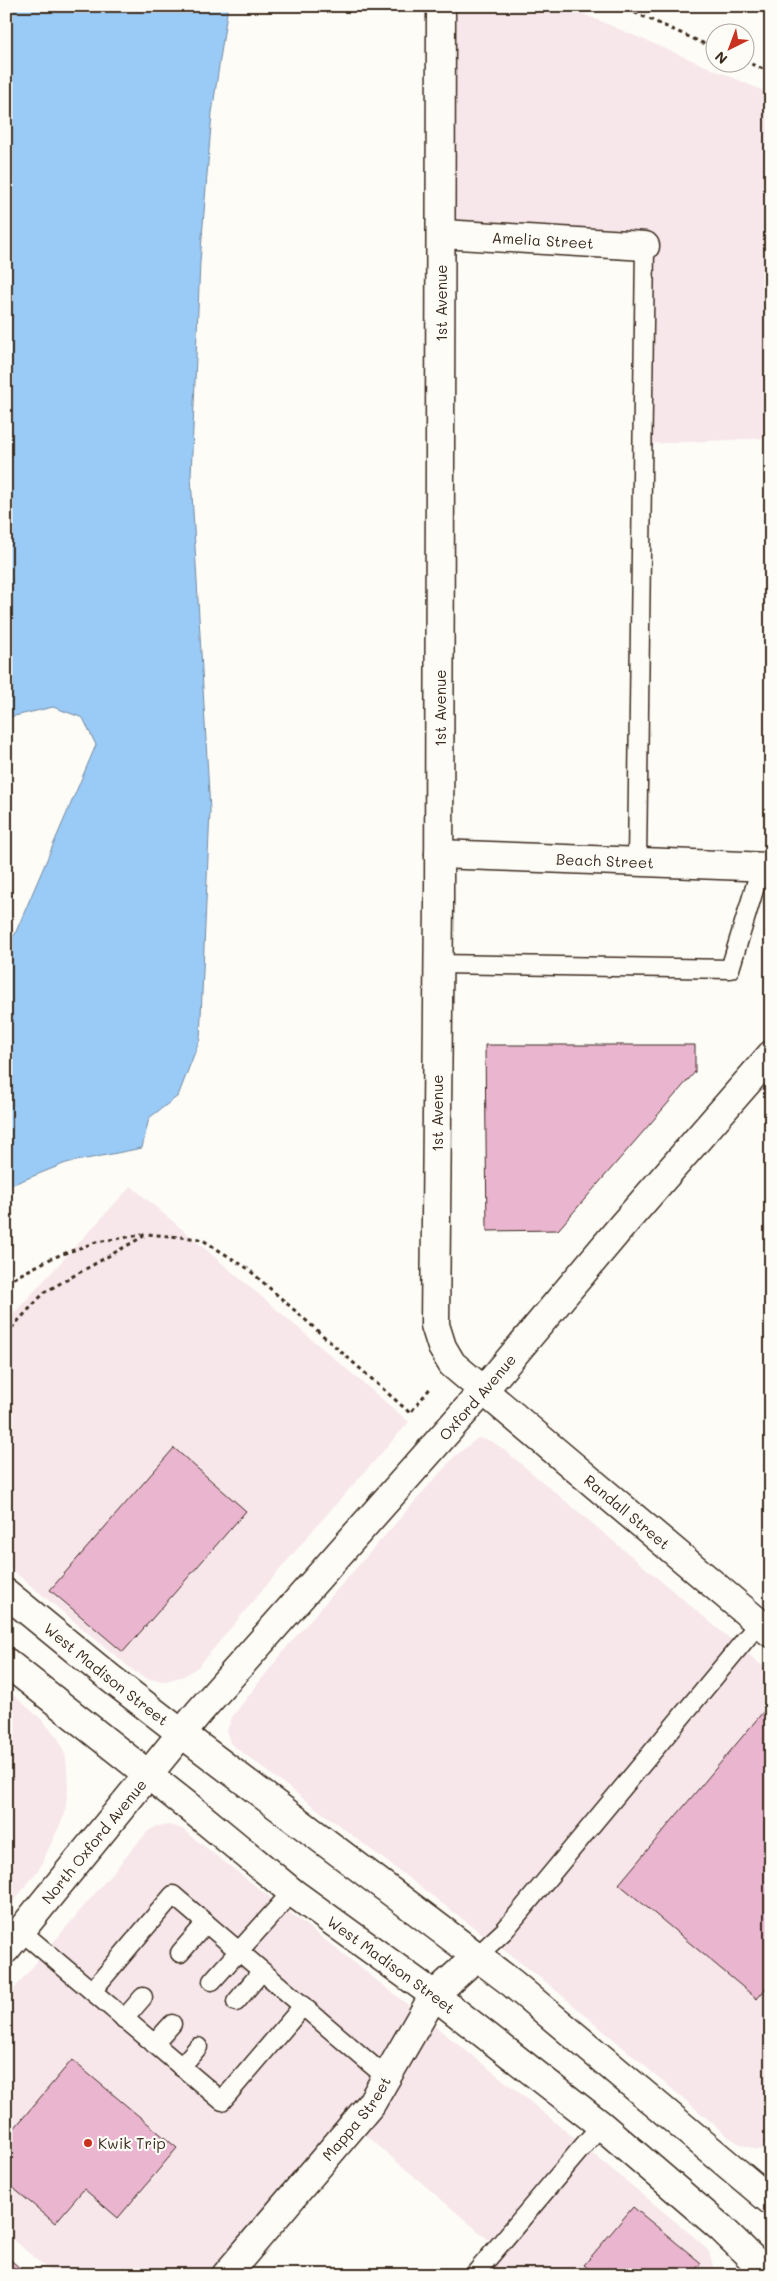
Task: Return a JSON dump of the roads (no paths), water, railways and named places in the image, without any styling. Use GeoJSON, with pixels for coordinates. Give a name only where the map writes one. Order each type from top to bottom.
{"type":"FeatureCollection","features":[{"type":"Feature","properties":{"kind":"street","name":"1st Avenue"},"geometry":{"type":"LineString","coordinates":[[440,6],[442,234],[435,1325],[442,1346],[452,1364],[483,1392]]}},
{"type":"Feature","properties":{"kind":"street","name":"Amelia Street"},"geometry":{"type":"LineString","coordinates":[[442,234],[645,246]]}},
{"type":"Feature","properties":{"kind":"street","name":"Beach Street"},"geometry":{"type":"LineString","coordinates":[[439,854],[766,867]]}},
{"type":"Feature","properties":{"kind":"street","name":"Oxford Avenue"},"geometry":{"type":"LineString","coordinates":[[180,1733],[483,1392],[621,1226],[771,1055]]}},
{"type":"Feature","properties":{"kind":"street","name":"Randall Street"},"geometry":{"type":"LineString","coordinates":[[483,1392],[767,1622]]}},
{"type":"Feature","properties":{"kind":"street","name":"West Madison Street"},"geometry":{"type":"LineString","coordinates":[[6,1592],[180,1733],[477,1956],[771,2201]]}},
{"type":"Feature","properties":{"kind":"street","name":"West Madison Street"},"geometry":{"type":"LineString","coordinates":[[6,1662],[149,1775],[292,1892],[434,1995],[601,2125],[721,2228],[767,2271]]}},
{"type":"Feature","properties":{"kind":"street","name":"North Oxford Avenue"},"geometry":{"type":"LineString","coordinates":[[14,1940],[149,1775],[180,1733]]}},
{"type":"Feature","properties":{"kind":"street","name":"Mappa Street"},"geometry":{"type":"LineString","coordinates":[[226,2275],[371,2104],[434,1995],[477,1956]]}},
{"type":"Feature","properties":{"kind":"lane"},"geometry":{"type":"LineString","coordinates":[[637,862],[645,246]]}},
{"type":"Feature","properties":{"kind":"lane"},"geometry":{"type":"LineString","coordinates":[[438,964],[730,969],[766,867]]}},
{"type":"Feature","properties":{"kind":"lane"},"geometry":{"type":"LineString","coordinates":[[477,1956],[504,1931],[767,1622]]}},
{"type":"Feature","properties":{"kind":"lane"},"geometry":{"type":"LineString","coordinates":[[212,1981],[292,1892]]}},
{"type":"Feature","properties":{"kind":"lane"},"geometry":{"type":"LineString","coordinates":[[92,1991],[173,1895],[387,2078]]}},
{"type":"Feature","properties":{"kind":"lane"},"geometry":{"type":"LineString","coordinates":[[180,1953],[206,1923]]}},
{"type":"Feature","properties":{"kind":"lane"},"geometry":{"type":"LineString","coordinates":[[14,1940],[92,1991],[222,2101],[302,2006]]}},
{"type":"Feature","properties":{"kind":"lane"},"geometry":{"type":"LineString","coordinates":[[236,2002],[262,1971]]}},
{"type":"Feature","properties":{"kind":"lane"},"geometry":{"type":"LineString","coordinates":[[124,2019],[143,1997]]}},
{"type":"Feature","properties":{"kind":"lane"},"geometry":{"type":"LineString","coordinates":[[154,2044],[172,2024]]}},
{"type":"Feature","properties":{"kind":"lane"},"geometry":{"type":"LineString","coordinates":[[181,2067],[198,2046]]}},
{"type":"Feature","properties":{"kind":"lane"},"geometry":{"type":"LineString","coordinates":[[474,2275],[601,2125]]}},
{"type":"Feature","properties":{"kind":"water"},"geometry":{"type":"Polygon","coordinates":[[[6,6],[228,6],[212,113],[200,262],[191,476],[210,811],[200,1039],[178,1096],[149,1118],[142,1148],[66,1163],[6,1187],[6,944],[15,934],[96,745],[83,718],[53,707],[6,718],[6,6]]]}},
{"type":"Feature","properties":{"kind":"place","name":"Kwik Trip"},"geometry":{"type":"Point","coordinates":[88,2143]}}]}
